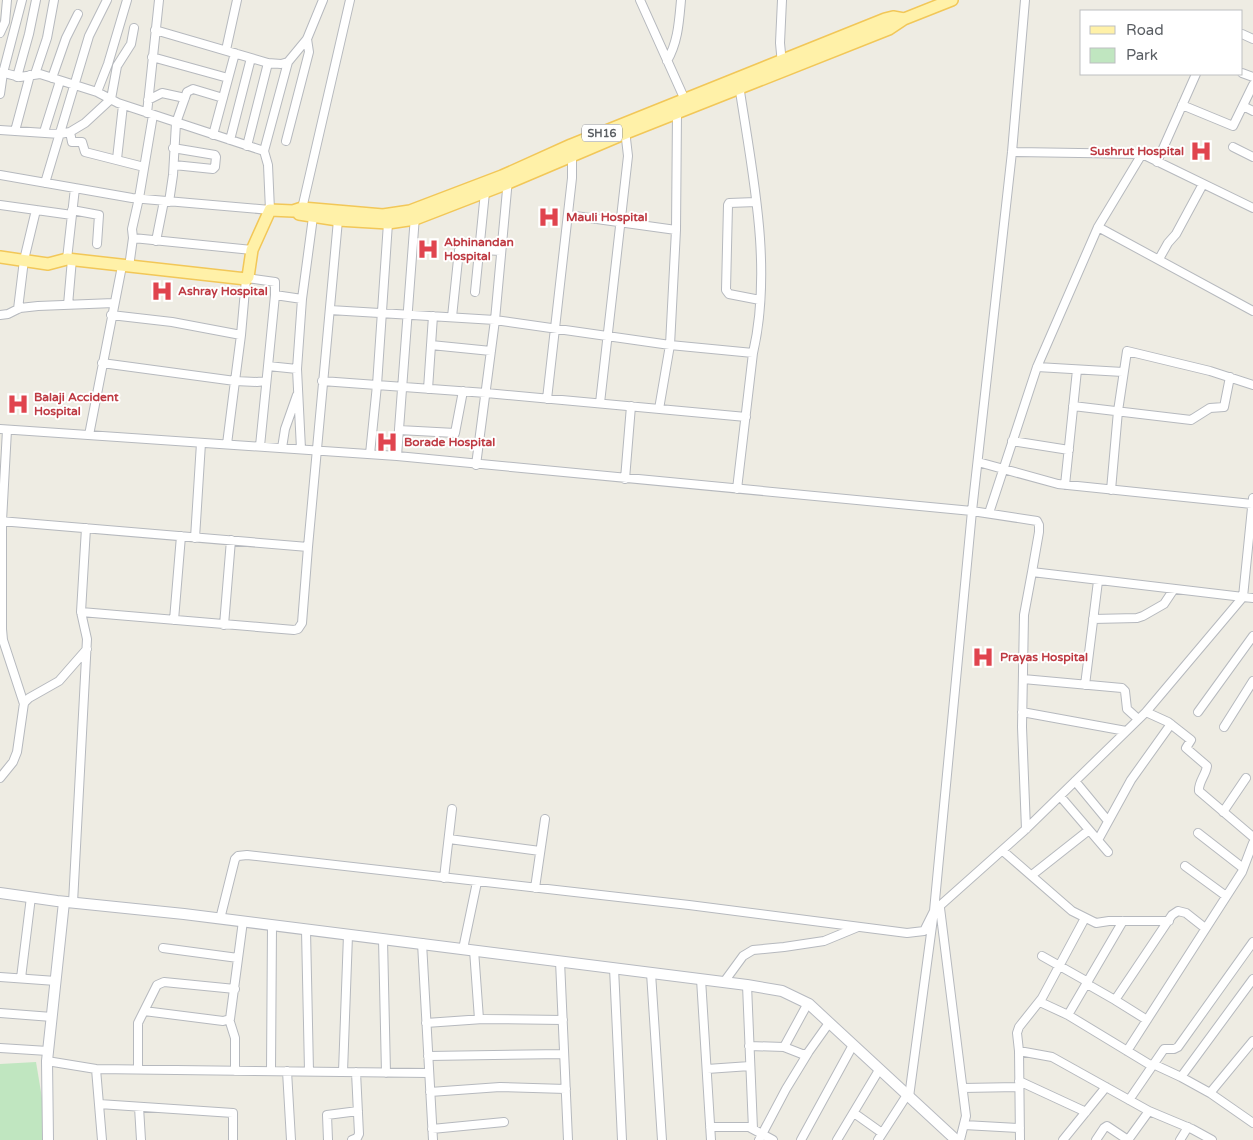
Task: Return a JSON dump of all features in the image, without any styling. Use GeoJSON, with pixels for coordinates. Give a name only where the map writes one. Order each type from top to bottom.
{"type":"FeatureCollection","features":[{"type":"Feature","properties":{"kind":"main road","name":"SH16"},"geometry":{"type":"LineString","coordinates":[[313,217],[388,224],[508,178],[625,128],[684,100],[739,83],[889,29],[904,19],[952,0]]}},
{"type":"Feature","properties":{"kind":"main road","name":"SH16"},"geometry":{"type":"LineString","coordinates":[[625,128],[677,113],[739,83]]}},
{"type":"Feature","properties":{"kind":"main road","name":"SH16"},"geometry":{"type":"LineString","coordinates":[[270,210],[383,215],[414,214],[485,192],[508,178]]}},
{"type":"Feature","properties":{"kind":"main road"},"geometry":{"type":"LineString","coordinates":[[0,257],[48,264],[69,259],[247,279],[252,250],[270,210]]}},
{"type":"Feature","properties":{"kind":"main road"},"geometry":{"type":"LineString","coordinates":[[299,212],[313,217]]}},
{"type":"Feature","properties":{"kind":"street"},"geometry":{"type":"LineString","coordinates":[[0,33],[5,22],[7,0]]}},
{"type":"Feature","properties":{"kind":"street"},"geometry":{"type":"LineString","coordinates":[[0,94],[2,72],[22,0]]}},
{"type":"Feature","properties":{"kind":"street"},"geometry":{"type":"LineString","coordinates":[[17,77],[36,0]]}},
{"type":"Feature","properties":{"kind":"street"},"geometry":{"type":"LineString","coordinates":[[14,131],[47,38],[54,0]]}},
{"type":"Feature","properties":{"kind":"street"},"geometry":{"type":"LineString","coordinates":[[45,183],[89,36],[107,0]]}},
{"type":"Feature","properties":{"kind":"street"},"geometry":{"type":"LineString","coordinates":[[97,92],[108,64],[127,0]]}},
{"type":"Feature","properties":{"kind":"street"},"geometry":{"type":"LineString","coordinates":[[89,435],[111,315],[132,238],[144,167],[150,114],[148,100],[158,0]]}},
{"type":"Feature","properties":{"kind":"street"},"geometry":{"type":"LineString","coordinates":[[226,50],[237,0]]}},
{"type":"Feature","properties":{"kind":"street"},"geometry":{"type":"LineString","coordinates":[[0,175],[139,198],[270,210],[268,165],[264,151],[288,62],[308,39],[323,0]]}},
{"type":"Feature","properties":{"kind":"street"},"geometry":{"type":"LineString","coordinates":[[299,212],[350,0]]}},
{"type":"Feature","properties":{"kind":"street"},"geometry":{"type":"LineString","coordinates":[[640,0],[684,100]]}},
{"type":"Feature","properties":{"kind":"street"},"geometry":{"type":"LineString","coordinates":[[667,61],[674,49],[677,37],[681,0]]}},
{"type":"Feature","properties":{"kind":"street"},"geometry":{"type":"LineString","coordinates":[[782,0],[780,44],[783,66]]}},
{"type":"Feature","properties":{"kind":"street"},"geometry":{"type":"LineString","coordinates":[[854,1113],[880,1137],[908,1096],[937,910],[972,511],[1012,152],[1025,0]]}},
{"type":"Feature","properties":{"kind":"street"},"geometry":{"type":"LineString","coordinates":[[52,78],[66,38],[78,14]]}},
{"type":"Feature","properties":{"kind":"street"},"geometry":{"type":"LineString","coordinates":[[0,130],[60,134],[70,132],[85,123],[111,99],[116,70],[119,61],[131,44],[134,28]]}},
{"type":"Feature","properties":{"kind":"street"},"geometry":{"type":"LineString","coordinates":[[155,30],[268,63],[281,64],[288,62]]}},
{"type":"Feature","properties":{"kind":"street"},"geometry":{"type":"LineString","coordinates":[[286,141],[309,52],[308,39]]}},
{"type":"Feature","properties":{"kind":"street"},"geometry":{"type":"LineString","coordinates":[[213,135],[235,53]]}},
{"type":"Feature","properties":{"kind":"street"},"geometry":{"type":"LineString","coordinates":[[152,57],[228,78]]}},
{"type":"Feature","properties":{"kind":"street"},"geometry":{"type":"LineString","coordinates":[[230,140],[251,58]]}},
{"type":"Feature","properties":{"kind":"street"},"geometry":{"type":"LineString","coordinates":[[247,146],[268,63]]}},
{"type":"Feature","properties":{"kind":"street"},"geometry":{"type":"LineString","coordinates":[[2,72],[17,77],[33,75],[52,78],[97,92],[124,105],[176,123],[264,151]]}},
{"type":"Feature","properties":{"kind":"street"},"geometry":{"type":"LineString","coordinates":[[1157,162],[1196,75]]}},
{"type":"Feature","properties":{"kind":"street"},"geometry":{"type":"LineString","coordinates":[[44,132],[60,81]]}},
{"type":"Feature","properties":{"kind":"street"},"geometry":{"type":"LineString","coordinates":[[737,489],[756,340],[761,275],[756,202],[739,83]]}},
{"type":"Feature","properties":{"kind":"street"},"geometry":{"type":"LineString","coordinates":[[1182,105],[1233,126],[1253,85]]}},
{"type":"Feature","properties":{"kind":"street"},"geometry":{"type":"LineString","coordinates":[[156,241],[174,165],[173,148],[176,123],[187,92],[191,89],[223,98]]}},
{"type":"Feature","properties":{"kind":"street"},"geometry":{"type":"LineString","coordinates":[[148,100],[162,93],[185,98]]}},
{"type":"Feature","properties":{"kind":"street"},"geometry":{"type":"LineString","coordinates":[[117,160],[124,105]]}},
{"type":"Feature","properties":{"kind":"street"},"geometry":{"type":"LineString","coordinates":[[1243,106],[1253,111]]}},
{"type":"Feature","properties":{"kind":"street"},"geometry":{"type":"LineString","coordinates":[[659,409],[670,345],[676,230],[677,113]]}},
{"type":"Feature","properties":{"kind":"street"},"geometry":{"type":"LineString","coordinates":[[600,404],[628,156],[625,128]]}},
{"type":"Feature","properties":{"kind":"street"},"geometry":{"type":"LineString","coordinates":[[70,132],[72,142],[82,142],[85,152],[144,167]]}},
{"type":"Feature","properties":{"kind":"street"},"geometry":{"type":"LineString","coordinates":[[1233,147],[1253,157]]}},
{"type":"Feature","properties":{"kind":"street"},"geometry":{"type":"LineString","coordinates":[[173,148],[215,155],[216,157],[213,169],[174,165]]}},
{"type":"Feature","properties":{"kind":"street"},"geometry":{"type":"LineString","coordinates":[[547,398],[572,178],[572,150]]}},
{"type":"Feature","properties":{"kind":"street"},"geometry":{"type":"LineString","coordinates":[[1012,152],[1142,154],[1253,208]]}},
{"type":"Feature","properties":{"kind":"street"},"geometry":{"type":"LineString","coordinates":[[989,513],[1037,367],[1098,227],[1142,154]]}},
{"type":"Feature","properties":{"kind":"street"},"geometry":{"type":"LineString","coordinates":[[476,465],[495,320],[508,178]]}},
{"type":"Feature","properties":{"kind":"street"},"geometry":{"type":"LineString","coordinates":[[1159,259],[1168,243],[1176,234],[1203,184]]}},
{"type":"Feature","properties":{"kind":"street"},"geometry":{"type":"LineString","coordinates":[[68,305],[69,259],[75,188]]}},
{"type":"Feature","properties":{"kind":"street"},"geometry":{"type":"LineString","coordinates":[[475,292],[485,192]]}},
{"type":"Feature","properties":{"kind":"street"},"geometry":{"type":"LineString","coordinates":[[756,202],[730,203],[728,205],[726,290],[729,294],[760,300]]}},
{"type":"Feature","properties":{"kind":"street"},"geometry":{"type":"LineString","coordinates":[[0,204],[36,210],[99,215],[97,244]]}},
{"type":"Feature","properties":{"kind":"street"},"geometry":{"type":"LineString","coordinates":[[18,310],[24,260],[36,210]]}},
{"type":"Feature","properties":{"kind":"street"},"geometry":{"type":"LineString","coordinates":[[397,456],[414,214]]}},
{"type":"Feature","properties":{"kind":"street"},"geometry":{"type":"LineString","coordinates":[[568,215],[676,230]]}},
{"type":"Feature","properties":{"kind":"street"},"geometry":{"type":"LineString","coordinates":[[301,449],[297,369],[302,299],[313,217]]}},
{"type":"Feature","properties":{"kind":"street"},"geometry":{"type":"LineString","coordinates":[[81,612],[294,630],[298,629],[302,623],[322,381],[338,220]]}},
{"type":"Feature","properties":{"kind":"street"},"geometry":{"type":"LineString","coordinates":[[370,454],[377,385],[388,224]]}},
{"type":"Feature","properties":{"kind":"street"},"geometry":{"type":"LineString","coordinates":[[1098,227],[1253,311]]}},
{"type":"Feature","properties":{"kind":"street"},"geometry":{"type":"LineString","coordinates":[[132,238],[252,250]]}},
{"type":"Feature","properties":{"kind":"street"},"geometry":{"type":"LineString","coordinates":[[452,317],[458,252],[462,249],[502,251]]}},
{"type":"Feature","properties":{"kind":"street"},"geometry":{"type":"LineString","coordinates":[[227,444],[247,279],[275,282],[260,446]]}},
{"type":"Feature","properties":{"kind":"street"},"geometry":{"type":"LineString","coordinates":[[275,296],[302,299]]}},
{"type":"Feature","properties":{"kind":"street"},"geometry":{"type":"LineString","coordinates":[[0,315],[38,306],[114,303]]}},
{"type":"Feature","properties":{"kind":"street"},"geometry":{"type":"LineString","coordinates":[[330,310],[495,320],[670,345],[753,353]]}},
{"type":"Feature","properties":{"kind":"street"},"geometry":{"type":"LineString","coordinates":[[111,315],[172,322],[241,335]]}},
{"type":"Feature","properties":{"kind":"street"},"geometry":{"type":"LineString","coordinates":[[428,388],[433,316]]}},
{"type":"Feature","properties":{"kind":"street"},"geometry":{"type":"LineString","coordinates":[[431,345],[491,351]]}},
{"type":"Feature","properties":{"kind":"street"},"geometry":{"type":"LineString","coordinates":[[1112,490],[1118,411],[1126,353],[1130,351],[1230,377],[1253,385]]}},
{"type":"Feature","properties":{"kind":"street"},"geometry":{"type":"LineString","coordinates":[[102,363],[235,380],[266,381]]}},
{"type":"Feature","properties":{"kind":"street"},"geometry":{"type":"LineString","coordinates":[[268,366],[297,369]]}},
{"type":"Feature","properties":{"kind":"street"},"geometry":{"type":"LineString","coordinates":[[1037,367],[1123,372]]}},
{"type":"Feature","properties":{"kind":"street"},"geometry":{"type":"LineString","coordinates":[[1065,486],[1076,370]]}},
{"type":"Feature","properties":{"kind":"street"},"geometry":{"type":"LineString","coordinates":[[1073,406],[1193,419],[1210,408],[1224,407],[1230,377]]}},
{"type":"Feature","properties":{"kind":"street"},"geometry":{"type":"LineString","coordinates":[[322,381],[547,398],[746,417]]}},
{"type":"Feature","properties":{"kind":"street"},"geometry":{"type":"LineString","coordinates":[[282,448],[285,429],[298,391]]}},
{"type":"Feature","properties":{"kind":"street"},"geometry":{"type":"LineString","coordinates":[[399,430],[455,433],[463,391]]}},
{"type":"Feature","properties":{"kind":"street"},"geometry":{"type":"LineString","coordinates":[[625,479],[631,406]]}},
{"type":"Feature","properties":{"kind":"street"},"geometry":{"type":"LineString","coordinates":[[0,778],[13,762],[17,752],[24,704],[2,635],[1,521],[4,429],[397,456],[972,511],[1037,521],[1039,532],[1024,615],[1022,712],[1026,829]]}},
{"type":"Feature","properties":{"kind":"street"},"geometry":{"type":"LineString","coordinates":[[1012,440],[1069,450]]}},
{"type":"Feature","properties":{"kind":"street"},"geometry":{"type":"LineString","coordinates":[[196,538],[201,442]]}},
{"type":"Feature","properties":{"kind":"street"},"geometry":{"type":"LineString","coordinates":[[978,462],[1065,486],[1252,504]]}},
{"type":"Feature","properties":{"kind":"street"},"geometry":{"type":"LineString","coordinates":[[220,918],[235,859],[238,856],[247,855],[689,905],[907,932],[924,931],[937,910],[1003,851],[1146,712],[1243,597],[1250,556],[1253,498]]}},
{"type":"Feature","properties":{"kind":"street"},"geometry":{"type":"LineString","coordinates":[[1,521],[308,546]]}},
{"type":"Feature","properties":{"kind":"street"},"geometry":{"type":"LineString","coordinates":[[48,1140],[48,1056],[56,981],[68,902],[87,649],[87,639],[81,612],[86,528]]}},
{"type":"Feature","properties":{"kind":"street"},"geometry":{"type":"LineString","coordinates":[[174,620],[181,536]]}},
{"type":"Feature","properties":{"kind":"street"},"geometry":{"type":"LineString","coordinates":[[224,625],[231,540]]}},
{"type":"Feature","properties":{"kind":"street"},"geometry":{"type":"LineString","coordinates":[[1032,572],[1253,598]]}},
{"type":"Feature","properties":{"kind":"street"},"geometry":{"type":"LineString","coordinates":[[1085,685],[1098,581]]}},
{"type":"Feature","properties":{"kind":"street"},"geometry":{"type":"LineString","coordinates":[[1093,619],[1136,618],[1143,616],[1166,602],[1174,589]]}},
{"type":"Feature","properties":{"kind":"street"},"geometry":{"type":"LineString","coordinates":[[1198,712],[1253,636]]}},
{"type":"Feature","properties":{"kind":"street"},"geometry":{"type":"LineString","coordinates":[[24,704],[29,698],[60,681],[87,649]]}},
{"type":"Feature","properties":{"kind":"street"},"geometry":{"type":"LineString","coordinates":[[1023,680],[1124,689],[1127,709],[1138,720]]}},
{"type":"Feature","properties":{"kind":"street"},"geometry":{"type":"LineString","coordinates":[[1224,727],[1253,681]]}},
{"type":"Feature","properties":{"kind":"street"},"geometry":{"type":"LineString","coordinates":[[1022,712],[1126,731]]}},
{"type":"Feature","properties":{"kind":"street"},"geometry":{"type":"LineString","coordinates":[[1146,712],[1171,724],[1191,740],[1186,748],[1207,766],[1199,786],[1199,791],[1253,837]]}},
{"type":"Feature","properties":{"kind":"street"},"geometry":{"type":"LineString","coordinates":[[1098,840],[1131,780],[1171,724]]}},
{"type":"Feature","properties":{"kind":"street"},"geometry":{"type":"LineString","coordinates":[[1223,812],[1246,778]]}},
{"type":"Feature","properties":{"kind":"street"},"geometry":{"type":"LineString","coordinates":[[1075,781],[1108,821]]}},
{"type":"Feature","properties":{"kind":"street"},"geometry":{"type":"LineString","coordinates":[[1060,796],[1108,852]]}},
{"type":"Feature","properties":{"kind":"street"},"geometry":{"type":"LineString","coordinates":[[444,878],[452,809]]}},
{"type":"Feature","properties":{"kind":"street"},"geometry":{"type":"LineString","coordinates":[[535,888],[545,819]]}},
{"type":"Feature","properties":{"kind":"street"},"geometry":{"type":"LineString","coordinates":[[1032,875],[1090,830]]}},
{"type":"Feature","properties":{"kind":"street"},"geometry":{"type":"LineString","coordinates":[[1198,833],[1243,868]]}},
{"type":"Feature","properties":{"kind":"street"},"geometry":{"type":"LineString","coordinates":[[449,839],[540,851]]}},
{"type":"Feature","properties":{"kind":"street"},"geometry":{"type":"LineString","coordinates":[[1127,1051],[1243,868],[1253,842]]}},
{"type":"Feature","properties":{"kind":"street"},"geometry":{"type":"LineString","coordinates":[[1003,851],[1072,911],[1096,923],[1169,921]]}},
{"type":"Feature","properties":{"kind":"street"},"geometry":{"type":"LineString","coordinates":[[1185,866],[1226,896]]}},
{"type":"Feature","properties":{"kind":"street"},"geometry":{"type":"LineString","coordinates":[[477,882],[469,949],[478,1019]]}},
{"type":"Feature","properties":{"kind":"street"},"geometry":{"type":"LineString","coordinates":[[0,893],[422,943],[782,991],[808,1004],[956,1140]]}},
{"type":"Feature","properties":{"kind":"street"},"geometry":{"type":"LineString","coordinates":[[21,978],[31,897]]}},
{"type":"Feature","properties":{"kind":"street"},"geometry":{"type":"LineString","coordinates":[[937,910],[966,1116],[960,1140]]}},
{"type":"Feature","properties":{"kind":"street"},"geometry":{"type":"LineString","coordinates":[[1115,1000],[1169,921],[1178,911],[1182,911],[1206,928]]}},
{"type":"Feature","properties":{"kind":"street"},"geometry":{"type":"LineString","coordinates":[[1020,1140],[1017,1030],[1040,1002],[1085,918]]}},
{"type":"Feature","properties":{"kind":"street"},"geometry":{"type":"LineString","coordinates":[[1068,1015],[1122,921]]}},
{"type":"Feature","properties":{"kind":"street"},"geometry":{"type":"LineString","coordinates":[[144,1011],[223,1021],[228,1019],[231,1016],[243,922]]}},
{"type":"Feature","properties":{"kind":"street"},"geometry":{"type":"LineString","coordinates":[[271,1071],[272,925]]}},
{"type":"Feature","properties":{"kind":"street"},"geometry":{"type":"LineString","coordinates":[[724,982],[743,956],[753,950],[824,941],[861,926]]}},
{"type":"Feature","properties":{"kind":"street"},"geometry":{"type":"LineString","coordinates":[[306,930],[308,1071]]}},
{"type":"Feature","properties":{"kind":"street"},"geometry":{"type":"LineString","coordinates":[[344,1072],[348,935]]}},
{"type":"Feature","properties":{"kind":"street"},"geometry":{"type":"LineString","coordinates":[[382,939],[386,1073]]}},
{"type":"Feature","properties":{"kind":"street"},"geometry":{"type":"LineString","coordinates":[[1129,1100],[1164,1049],[1178,1048],[1253,942]]}},
{"type":"Feature","properties":{"kind":"street"},"geometry":{"type":"LineString","coordinates":[[422,943],[433,1140]]}},
{"type":"Feature","properties":{"kind":"street"},"geometry":{"type":"LineString","coordinates":[[163,948],[238,958]]}},
{"type":"Feature","properties":{"kind":"street"},"geometry":{"type":"LineString","coordinates":[[1042,956],[1146,1020]]}},
{"type":"Feature","properties":{"kind":"street"},"geometry":{"type":"LineString","coordinates":[[560,961],[568,1140]]}},
{"type":"Feature","properties":{"kind":"street"},"geometry":{"type":"LineString","coordinates":[[614,968],[622,1140]]}},
{"type":"Feature","properties":{"kind":"street"},"geometry":{"type":"LineString","coordinates":[[651,973],[662,1140]]}},
{"type":"Feature","properties":{"kind":"street"},"geometry":{"type":"LineString","coordinates":[[0,977],[56,981]]}},
{"type":"Feature","properties":{"kind":"street"},"geometry":{"type":"LineString","coordinates":[[701,979],[711,1140]]}},
{"type":"Feature","properties":{"kind":"street"},"geometry":{"type":"LineString","coordinates":[[1181,1077],[1253,980]]}},
{"type":"Feature","properties":{"kind":"street"},"geometry":{"type":"LineString","coordinates":[[138,1070],[137,1029],[144,1011],[160,983],[235,989]]}},
{"type":"Feature","properties":{"kind":"street"},"geometry":{"type":"LineString","coordinates":[[747,985],[752,1129]]}},
{"type":"Feature","properties":{"kind":"street"},"geometry":{"type":"LineString","coordinates":[[1040,1002],[1068,1015],[1153,1065],[1181,1077],[1210,1093],[1252,1119]]}},
{"type":"Feature","properties":{"kind":"street"},"geometry":{"type":"LineString","coordinates":[[784,1047],[808,1004]]}},
{"type":"Feature","properties":{"kind":"street"},"geometry":{"type":"LineString","coordinates":[[0,1013],[52,1017]]}},
{"type":"Feature","properties":{"kind":"street"},"geometry":{"type":"LineString","coordinates":[[228,1019],[236,1038],[235,1070]]}},
{"type":"Feature","properties":{"kind":"street"},"geometry":{"type":"LineString","coordinates":[[426,1023],[478,1019],[563,1020]]}},
{"type":"Feature","properties":{"kind":"street"},"geometry":{"type":"LineString","coordinates":[[761,1137],[808,1053],[829,1023]]}},
{"type":"Feature","properties":{"kind":"street"},"geometry":{"type":"LineString","coordinates":[[1210,1093],[1253,1042]]}},
{"type":"Feature","properties":{"kind":"street"},"geometry":{"type":"LineString","coordinates":[[801,1140],[853,1045]]}},
{"type":"Feature","properties":{"kind":"street"},"geometry":{"type":"LineString","coordinates":[[749,1046],[784,1047],[802,1054],[808,1053]]}},
{"type":"Feature","properties":{"kind":"street"},"geometry":{"type":"LineString","coordinates":[[0,1048],[48,1056],[96,1069],[429,1073]]}},
{"type":"Feature","properties":{"kind":"street"},"geometry":{"type":"LineString","coordinates":[[1019,1051],[1052,1057],[1149,1111],[1188,1127],[1212,1140]]}},
{"type":"Feature","properties":{"kind":"street"},"geometry":{"type":"LineString","coordinates":[[428,1056],[564,1054]]}},
{"type":"Feature","properties":{"kind":"street"},"geometry":{"type":"LineString","coordinates":[[707,1069],[750,1066]]}},
{"type":"Feature","properties":{"kind":"street"},"geometry":{"type":"LineString","coordinates":[[96,1069],[102,1140]]}},
{"type":"Feature","properties":{"kind":"street"},"geometry":{"type":"LineString","coordinates":[[838,1140],[880,1070]]}},
{"type":"Feature","properties":{"kind":"street"},"geometry":{"type":"LineString","coordinates":[[287,1071],[291,1140]]}},
{"type":"Feature","properties":{"kind":"street"},"geometry":{"type":"LineString","coordinates":[[356,1072],[357,1139]]}},
{"type":"Feature","properties":{"kind":"street"},"geometry":{"type":"LineString","coordinates":[[963,1088],[1019,1084],[1086,1112]]}},
{"type":"Feature","properties":{"kind":"street"},"geometry":{"type":"LineString","coordinates":[[430,1092],[500,1087],[566,1089]]}},
{"type":"Feature","properties":{"kind":"street"},"geometry":{"type":"LineString","coordinates":[[1063,1140],[1106,1087]]}},
{"type":"Feature","properties":{"kind":"street"},"geometry":{"type":"LineString","coordinates":[[99,1104],[233,1112],[233,1140]]}},
{"type":"Feature","properties":{"kind":"street"},"geometry":{"type":"LineString","coordinates":[[139,1107],[141,1140]]}},
{"type":"Feature","properties":{"kind":"street"},"geometry":{"type":"LineString","coordinates":[[328,1140],[327,1116],[358,1111]]}},
{"type":"Feature","properties":{"kind":"street"},"geometry":{"type":"LineString","coordinates":[[1096,1140],[1107,1126],[1128,1140],[1149,1111]]}},
{"type":"Feature","properties":{"kind":"street"},"geometry":{"type":"LineString","coordinates":[[432,1129],[504,1122]]}},
{"type":"Feature","properties":{"kind":"street"},"geometry":{"type":"LineString","coordinates":[[964,1125],[1020,1128]]}},
{"type":"Feature","properties":{"kind":"street"},"geometry":{"type":"LineString","coordinates":[[710,1127],[745,1127],[752,1129],[761,1137],[773,1140]]}},
{"type":"Feature","properties":{"kind":"street"},"geometry":{"type":"LineString","coordinates":[[1180,1140],[1188,1127]]}},
{"type":"Feature","properties":{"kind":"green space"},"geometry":{"type":"Polygon","coordinates":[[[36,1062],[49,1140],[0,1140],[0,1064],[36,1062]]]}},
{"type":"Feature","properties":{"kind":"place","name":"Sushrut Hospital"},"geometry":{"type":"Point","coordinates":[1201,151]}},
{"type":"Feature","properties":{"kind":"place","name":"Mauli Hospital"},"geometry":{"type":"Point","coordinates":[549,217]}},
{"type":"Feature","properties":{"kind":"place","name":"Abhinandan Hospital"},"geometry":{"type":"Point","coordinates":[428,249]}},
{"type":"Feature","properties":{"kind":"place","name":"Ashray Hospital"},"geometry":{"type":"Point","coordinates":[162,291]}},
{"type":"Feature","properties":{"kind":"place","name":"Balaji Accident Hospital"},"geometry":{"type":"Point","coordinates":[18,404]}},
{"type":"Feature","properties":{"kind":"place","name":"Borade Hospital"},"geometry":{"type":"Point","coordinates":[387,442]}},
{"type":"Feature","properties":{"kind":"place","name":"Prayas Hospital"},"geometry":{"type":"Point","coordinates":[983,657]}}]}
